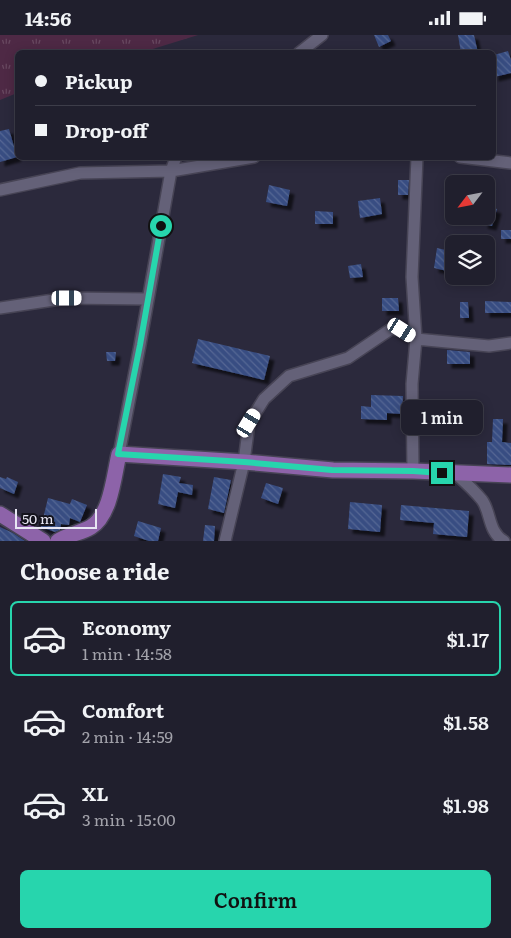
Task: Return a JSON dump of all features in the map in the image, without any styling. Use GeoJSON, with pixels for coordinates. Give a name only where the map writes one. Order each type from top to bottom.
{"type":"FeatureCollection","features":[{"type":"Feature","properties":{"kind":"main road"},"geometry":{"type":"LineString","coordinates":[[58,541],[91,527],[101,517],[105,511],[118,454],[332,470],[511,475]]}},
{"type":"Feature","properties":{"kind":"main road"},"geometry":{"type":"LineString","coordinates":[[0,514],[43,541]]}},
{"type":"Feature","properties":{"kind":"street"},"geometry":{"type":"LineString","coordinates":[[303,50],[322,35]]}},
{"type":"Feature","properties":{"kind":"street"},"geometry":{"type":"LineString","coordinates":[[118,454],[171,171],[175,160]]}},
{"type":"Feature","properties":{"kind":"street"},"geometry":{"type":"LineString","coordinates":[[0,190],[80,173],[171,171],[236,160]]}},
{"type":"Feature","properties":{"kind":"street"},"geometry":{"type":"LineString","coordinates":[[413,471],[412,384],[416,339],[412,277],[416,160]]}},
{"type":"Feature","properties":{"kind":"street"},"geometry":{"type":"LineString","coordinates":[[486,160],[511,163]]}},
{"type":"Feature","properties":{"kind":"street"},"geometry":{"type":"LineString","coordinates":[[0,308],[67,298],[148,299]]}},
{"type":"Feature","properties":{"kind":"street"},"geometry":{"type":"LineString","coordinates":[[225,541],[244,462],[249,423],[264,399],[289,376],[348,358],[391,329],[402,330],[416,339],[489,346],[511,343]]}},
{"type":"Feature","properties":{"kind":"street"},"geometry":{"type":"LineString","coordinates":[[456,474],[483,501],[492,526],[498,537],[504,541]]}},
{"type":"Feature","properties":{"kind":"green space"},"geometry":{"type":"Polygon","coordinates":[[[0,35],[198,35],[149,50],[15,50],[15,94],[0,100],[0,35]]]}},
{"type":"Feature","properties":{"kind":"building"},"geometry":{"type":"Polygon","coordinates":[[[374,35],[388,35],[391,41],[379,47],[374,35]]]}},
{"type":"Feature","properties":{"kind":"building"},"geometry":{"type":"Polygon","coordinates":[[[458,35],[474,35],[477,50],[460,50],[458,35]]]}},
{"type":"Feature","properties":{"kind":"building"},"geometry":{"type":"Polygon","coordinates":[[[508,51],[511,60],[511,73],[496,77],[496,54],[508,51]]]}},
{"type":"Feature","properties":{"kind":"building"},"geometry":{"type":"Polygon","coordinates":[[[9,129],[15,150],[15,158],[0,162],[0,131],[9,129]]]}},
{"type":"Feature","properties":{"kind":"building"},"geometry":{"type":"Polygon","coordinates":[[[398,180],[409,180],[408,195],[398,195],[398,180]]]}},
{"type":"Feature","properties":{"kind":"building"},"geometry":{"type":"Polygon","coordinates":[[[269,185],[290,190],[287,206],[266,202],[269,185]]]}},
{"type":"Feature","properties":{"kind":"building"},"geometry":{"type":"Polygon","coordinates":[[[380,198],[382,214],[360,218],[358,201],[380,198]]]}},
{"type":"Feature","properties":{"kind":"building"},"geometry":{"type":"Polygon","coordinates":[[[315,211],[333,212],[333,224],[315,224],[315,211]]]}},
{"type":"Feature","properties":{"kind":"building"},"geometry":{"type":"Polygon","coordinates":[[[501,230],[511,230],[511,239],[501,239],[501,230]]]}},
{"type":"Feature","properties":{"kind":"building"},"geometry":{"type":"Polygon","coordinates":[[[437,248],[445,250],[445,271],[434,268],[437,248]]]}},
{"type":"Feature","properties":{"kind":"building"},"geometry":{"type":"Polygon","coordinates":[[[361,264],[363,277],[350,278],[348,266],[361,264]]]}},
{"type":"Feature","properties":{"kind":"building"},"geometry":{"type":"Polygon","coordinates":[[[382,298],[398,298],[399,311],[382,311],[382,298]]]}},
{"type":"Feature","properties":{"kind":"building"},"geometry":{"type":"Polygon","coordinates":[[[485,301],[511,302],[511,313],[485,313],[485,301]]]}},
{"type":"Feature","properties":{"kind":"building"},"geometry":{"type":"Polygon","coordinates":[[[460,302],[468,302],[469,318],[460,318],[460,302]]]}},
{"type":"Feature","properties":{"kind":"building"},"geometry":{"type":"Polygon","coordinates":[[[198,339],[270,356],[264,380],[192,363],[198,339]]]}},
{"type":"Feature","properties":{"kind":"building"},"geometry":{"type":"Polygon","coordinates":[[[447,350],[470,352],[470,364],[447,364],[447,350]]]}},
{"type":"Feature","properties":{"kind":"building"},"geometry":{"type":"Polygon","coordinates":[[[106,352],[116,352],[115,361],[107,361],[106,352]]]}},
{"type":"Feature","properties":{"kind":"building"},"geometry":{"type":"Polygon","coordinates":[[[371,395],[403,396],[402,414],[387,413],[387,420],[361,419],[361,406],[371,407],[371,395]]]}},
{"type":"Feature","properties":{"kind":"building"},"geometry":{"type":"Polygon","coordinates":[[[454,411],[473,412],[473,422],[454,421],[454,411]]]}},
{"type":"Feature","properties":{"kind":"building"},"geometry":{"type":"Polygon","coordinates":[[[493,419],[503,419],[502,442],[511,443],[511,465],[487,464],[487,442],[492,442],[493,419]]]}},
{"type":"Feature","properties":{"kind":"building"},"geometry":{"type":"Polygon","coordinates":[[[163,474],[181,477],[179,483],[193,485],[192,495],[178,492],[175,508],[158,504],[163,474]]]}},
{"type":"Feature","properties":{"kind":"building"},"geometry":{"type":"Polygon","coordinates":[[[0,477],[6,479],[7,477],[18,482],[14,494],[0,488],[0,477]]]}},
{"type":"Feature","properties":{"kind":"building"},"geometry":{"type":"Polygon","coordinates":[[[214,477],[231,480],[224,513],[208,509],[214,477]]]}},
{"type":"Feature","properties":{"kind":"building"},"geometry":{"type":"Polygon","coordinates":[[[266,483],[283,488],[278,504],[261,498],[266,483]]]}},
{"type":"Feature","properties":{"kind":"building"},"geometry":{"type":"Polygon","coordinates":[[[48,498],[70,504],[72,499],[87,505],[80,522],[70,518],[69,525],[61,524],[60,530],[55,532],[41,527],[48,498]]]}},
{"type":"Feature","properties":{"kind":"building"},"geometry":{"type":"Polygon","coordinates":[[[350,502],[382,505],[380,532],[348,529],[350,502]]]}},
{"type":"Feature","properties":{"kind":"building"},"geometry":{"type":"Polygon","coordinates":[[[401,505],[469,511],[467,537],[433,534],[434,523],[400,520],[401,505]]]}},
{"type":"Feature","properties":{"kind":"building"},"geometry":{"type":"Polygon","coordinates":[[[138,521],[161,528],[158,541],[149,541],[134,536],[138,521]]]}},
{"type":"Feature","properties":{"kind":"building"},"geometry":{"type":"Polygon","coordinates":[[[205,525],[215,526],[214,541],[203,541],[205,525]]]}},
{"type":"Feature","properties":{"kind":"building"},"geometry":{"type":"Polygon","coordinates":[[[0,527],[13,533],[25,541],[0,541],[0,527]]]}},
{"type":"Feature","properties":{"kind":"route"},"geometry":{"type":"LineString","coordinates":[[161,226],[118,454],[332,470],[442,473]]}}]}
